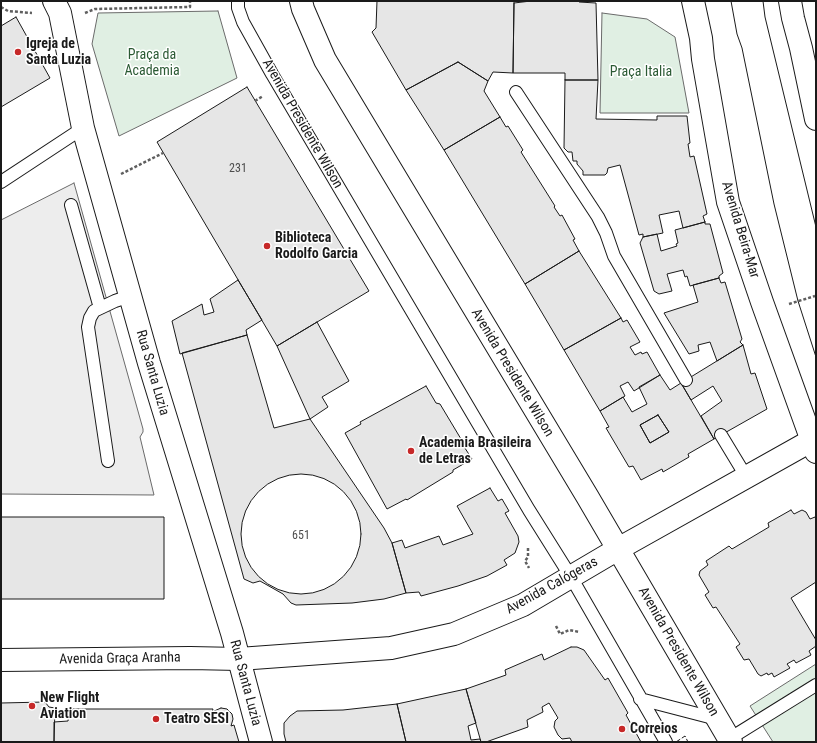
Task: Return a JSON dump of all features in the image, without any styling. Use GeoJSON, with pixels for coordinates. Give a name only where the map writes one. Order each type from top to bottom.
{"type":"FeatureCollection","features":[{"type":"Feature","properties":{"kind":"main road","name":"Rua Santa Luzia"},"geometry":{"type":"LineString","coordinates":[[54,1],[60,13],[83,128],[148,363],[239,659],[261,742]]}},
{"type":"Feature","properties":{"kind":"main road","name":"Avenida Presidente Wilson"},"geometry":{"type":"LineString","coordinates":[[301,1],[325,60],[618,549],[730,741]]}},
{"type":"Feature","properties":{"kind":"main road","name":"Avenida Beira-Mar"},"geometry":{"type":"LineString","coordinates":[[693,1],[701,38],[703,59],[728,202],[762,302],[815,444]]}},
{"type":"Feature","properties":{"kind":"main road"},"geometry":{"type":"LineString","coordinates":[[790,1],[816,120]]}},
{"type":"Feature","properties":{"kind":"main road","name":"Avenida Calógeras"},"geometry":{"type":"LineString","coordinates":[[239,659],[391,648],[454,634],[523,605],[618,549],[747,478],[815,444]]}},
{"type":"Feature","properties":{"kind":"main road","name":"Avenida Graça Aranha"},"geometry":{"type":"LineString","coordinates":[[1,660],[190,658],[239,659]]}},
{"type":"Feature","properties":{"kind":"lane","name":"Avenida Presidente Wilson"},"geometry":{"type":"LineString","coordinates":[[238,1],[238,8],[243,22],[272,74],[525,503],[571,577],[666,742]]}},
{"type":"Feature","properties":{"kind":"lane"},"geometry":{"type":"LineString","coordinates":[[516,92],[598,217],[606,233],[614,256],[686,380]]}},
{"type":"Feature","properties":{"kind":"lane"},"geometry":{"type":"LineString","coordinates":[[1,182],[83,128]]}},
{"type":"Feature","properties":{"kind":"lane"},"geometry":{"type":"LineString","coordinates":[[71,205],[100,308]]}},
{"type":"Feature","properties":{"kind":"lane"},"geometry":{"type":"LineString","coordinates":[[108,461],[88,327],[90,318],[94,311],[130,296]]}},
{"type":"Feature","properties":{"kind":"lane"},"geometry":{"type":"LineString","coordinates":[[721,435],[747,478]]}},
{"type":"Feature","properties":{"kind":"lane"},"geometry":{"type":"LineString","coordinates":[[730,741],[816,685]]}},
{"type":"Feature","properties":{"kind":"lane"},"geometry":{"type":"LineString","coordinates":[[640,699],[717,719]]}},
{"type":"Feature","properties":{"kind":"path"},"geometry":{"type":"LineString","coordinates":[[85,13],[95,9],[190,7],[190,1]]}},
{"type":"Feature","properties":{"kind":"path"},"geometry":{"type":"LineString","coordinates":[[1,7],[8,11],[35,13]]}},
{"type":"Feature","properties":{"kind":"path"},"geometry":{"type":"LineString","coordinates":[[100,185],[163,153]]}},
{"type":"Feature","properties":{"kind":"path"},"geometry":{"type":"LineString","coordinates":[[528,546],[528,557],[525,561],[529,568]]}},
{"type":"Feature","properties":{"kind":"green space","name":"Praça da Academia"},"geometry":{"type":"Polygon","coordinates":[[[218,11],[237,78],[119,136],[92,44],[98,13],[218,11]]]}},
{"type":"Feature","properties":{"kind":"green space","name":"Praça Italia"},"geometry":{"type":"Polygon","coordinates":[[[602,13],[647,19],[675,37],[689,113],[600,113],[602,13]]]}},
{"type":"Feature","properties":{"kind":"green space"},"geometry":{"type":"Polygon","coordinates":[[[816,664],[816,742],[773,742],[750,706],[816,664]]]}},
{"type":"Feature","properties":{"kind":"shaded area"},"geometry":{"type":"Polygon","coordinates":[[[74,183],[143,429],[140,437],[154,495],[1,494],[1,220],[74,183]]]}},
{"type":"Feature","properties":{"kind":"building"},"geometry":{"type":"Polygon","coordinates":[[[377,1],[514,1],[513,73],[493,72],[488,81],[458,62],[406,90],[372,32],[376,28],[377,1]]]}},
{"type":"Feature","properties":{"kind":"building"},"geometry":{"type":"Polygon","coordinates":[[[531,1],[579,1],[596,3],[598,80],[565,80],[565,73],[513,73],[514,3],[531,1]]]}},
{"type":"Feature","properties":{"kind":"building","name":"Igreja de Santa Luzia"},"geometry":{"type":"Polygon","coordinates":[[[16,17],[50,78],[1,107],[1,26],[16,17]]]}},
{"type":"Feature","properties":{"kind":"building"},"geometry":{"type":"Polygon","coordinates":[[[458,62],[488,81],[484,91],[500,117],[444,150],[406,90],[458,62]]]}},
{"type":"Feature","properties":{"kind":"building"},"geometry":{"type":"Polygon","coordinates":[[[565,80],[598,80],[596,119],[657,120],[657,116],[687,116],[690,157],[694,156],[707,214],[703,216],[705,222],[683,228],[679,211],[659,215],[663,233],[643,237],[643,234],[639,235],[620,165],[608,168],[605,175],[583,175],[583,171],[577,164],[577,161],[573,161],[572,152],[568,152],[564,148],[565,80]]]}},
{"type":"Feature","properties":{"kind":"building"},"geometry":{"type":"Polygon","coordinates":[[[247,87],[369,291],[277,346],[157,142],[247,87]]]}},
{"type":"Feature","properties":{"kind":"building"},"geometry":{"type":"Polygon","coordinates":[[[500,117],[506,127],[508,126],[523,150],[521,152],[555,206],[554,207],[560,216],[562,215],[575,239],[573,240],[579,251],[525,284],[444,150],[500,117]]]}},
{"type":"Feature","properties":{"kind":"building"},"geometry":{"type":"Polygon","coordinates":[[[705,222],[705,224],[710,224],[723,273],[719,276],[719,278],[690,286],[687,276],[685,277],[683,270],[667,274],[672,291],[659,294],[654,291],[640,243],[643,237],[657,234],[661,251],[677,246],[676,244],[678,243],[675,230],[705,222]]]}},
{"type":"Feature","properties":{"kind":"building"},"geometry":{"type":"Polygon","coordinates":[[[579,251],[621,318],[564,350],[525,284],[579,251]]]}},
{"type":"Feature","properties":{"kind":"building"},"geometry":{"type":"Polygon","coordinates":[[[719,278],[721,283],[725,282],[742,339],[740,342],[743,345],[717,361],[710,342],[698,345],[699,351],[689,354],[664,313],[698,302],[693,285],[719,278]]]}},
{"type":"Feature","properties":{"kind":"building"},"geometry":{"type":"Polygon","coordinates":[[[238,280],[262,320],[246,330],[247,335],[180,354],[172,321],[202,304],[204,315],[214,312],[210,299],[238,280]]]}},
{"type":"Feature","properties":{"kind":"building"},"geometry":{"type":"Polygon","coordinates":[[[621,318],[623,322],[627,320],[640,342],[630,347],[635,355],[641,352],[642,354],[647,352],[660,375],[634,391],[628,382],[620,386],[625,396],[600,411],[564,350],[621,318]]]}},
{"type":"Feature","properties":{"kind":"building"},"geometry":{"type":"Polygon","coordinates":[[[317,322],[349,381],[322,397],[328,407],[310,419],[277,346],[317,322]]]}},
{"type":"Feature","properties":{"kind":"building"},"geometry":{"type":"Polygon","coordinates":[[[247,335],[274,428],[310,419],[384,528],[392,543],[406,593],[384,599],[352,603],[296,605],[291,603],[283,594],[260,581],[253,583],[244,579],[182,353],[247,335]]]}},
{"type":"Feature","properties":{"kind":"building"},"geometry":{"type":"Polygon","coordinates":[[[743,345],[751,374],[755,373],[767,409],[714,439],[701,416],[722,401],[713,386],[691,400],[681,383],[743,345]]]}},
{"type":"Feature","properties":{"kind":"building"},"geometry":{"type":"Polygon","coordinates":[[[660,375],[670,390],[681,383],[714,439],[688,454],[689,457],[663,472],[662,469],[641,480],[633,466],[629,467],[606,428],[609,427],[600,411],[623,397],[632,412],[647,404],[639,387],[660,375]],[[658,415],[640,425],[650,443],[669,432],[658,415]]]}},
{"type":"Feature","properties":{"kind":"building","name":"Academia Brasileira de Letras"},"geometry":{"type":"Polygon","coordinates":[[[426,386],[436,403],[440,404],[472,459],[407,500],[406,499],[387,509],[345,433],[361,424],[360,422],[426,386]]]}},
{"type":"Feature","properties":{"kind":"building"},"geometry":{"type":"Polygon","coordinates":[[[658,415],[669,432],[650,443],[640,425],[658,415]]]}},
{"type":"Feature","properties":{"kind":"building"},"geometry":{"type":"Polygon","coordinates":[[[301,474],[324,478],[344,491],[357,511],[361,534],[357,557],[344,577],[324,590],[301,594],[278,590],[258,577],[245,557],[241,534],[245,511],[258,491],[278,478],[301,474]]]}},
{"type":"Feature","properties":{"kind":"building"},"geometry":{"type":"Polygon","coordinates":[[[490,488],[498,501],[502,499],[509,511],[505,513],[518,536],[519,542],[515,553],[504,560],[507,565],[487,576],[458,586],[421,596],[419,592],[406,593],[392,543],[402,540],[405,548],[439,536],[443,545],[473,534],[457,506],[490,488]]]}},
{"type":"Feature","properties":{"kind":"building"},"geometry":{"type":"Polygon","coordinates":[[[791,510],[794,514],[802,510],[806,512],[810,519],[815,517],[816,519],[816,582],[791,598],[816,640],[816,646],[809,651],[811,655],[796,663],[794,660],[787,664],[790,668],[774,677],[772,673],[768,675],[767,673],[761,676],[758,674],[749,659],[744,660],[736,647],[740,644],[716,607],[713,608],[705,595],[709,592],[699,575],[700,571],[708,565],[706,561],[729,546],[732,549],[769,527],[768,523],[791,510]]]}},
{"type":"Feature","properties":{"kind":"building"},"geometry":{"type":"Polygon","coordinates":[[[1,517],[164,517],[164,599],[1,599],[1,517]]]}},
{"type":"Feature","properties":{"kind":"building"},"geometry":{"type":"Polygon","coordinates":[[[571,647],[577,647],[584,650],[605,680],[608,678],[628,713],[626,715],[641,742],[572,742],[570,738],[562,739],[554,727],[555,721],[558,718],[549,703],[542,707],[543,712],[527,720],[528,727],[486,742],[481,742],[466,689],[506,675],[505,670],[542,654],[544,660],[571,647]]]}},
{"type":"Feature","properties":{"kind":"building"},"geometry":{"type":"Polygon","coordinates":[[[466,689],[476,723],[468,726],[471,740],[480,739],[481,742],[406,742],[397,704],[466,689]]]}},
{"type":"Feature","properties":{"kind":"building"},"geometry":{"type":"Polygon","coordinates":[[[45,702],[49,707],[55,708],[54,742],[1,742],[1,703],[45,702]]]}},
{"type":"Feature","properties":{"kind":"building"},"geometry":{"type":"Polygon","coordinates":[[[397,704],[406,742],[286,742],[284,723],[297,711],[343,710],[397,704]]]}},
{"type":"Feature","properties":{"kind":"building"},"geometry":{"type":"Polygon","coordinates":[[[221,708],[227,709],[232,714],[233,719],[231,726],[234,725],[239,742],[54,742],[54,722],[68,721],[70,709],[213,709],[212,712],[221,708]]]}},
{"type":"Feature","properties":{"kind":"tram line"},"geometry":{"type":"LineString","coordinates":[[731,1],[774,204],[798,301],[816,357]]}},
{"type":"Feature","properties":{"kind":"tram line"},"geometry":{"type":"LineString","coordinates":[[763,1],[765,17],[816,227]]}},
{"type":"Feature","properties":{"kind":"fence"},"geometry":{"type":"LineString","coordinates":[[676,742],[685,736],[688,742]]}},
{"type":"Feature","properties":{"kind":"place","name":"Igreja de Santa Luzia"},"geometry":{"type":"Point","coordinates":[18,52]}},
{"type":"Feature","properties":{"kind":"place","name":"Biblioteca Rodolfo Garcia"},"geometry":{"type":"Point","coordinates":[267,246]}},
{"type":"Feature","properties":{"kind":"place","name":"Academia Brasileira de Letras"},"geometry":{"type":"Point","coordinates":[411,451]}},
{"type":"Feature","properties":{"kind":"place","name":"New Flight Aviation"},"geometry":{"type":"Point","coordinates":[32,706]}},
{"type":"Feature","properties":{"kind":"place","name":"Teatro SESI"},"geometry":{"type":"Point","coordinates":[156,719]}},
{"type":"Feature","properties":{"kind":"place","name":"Correios"},"geometry":{"type":"Point","coordinates":[622,729]}}]}
